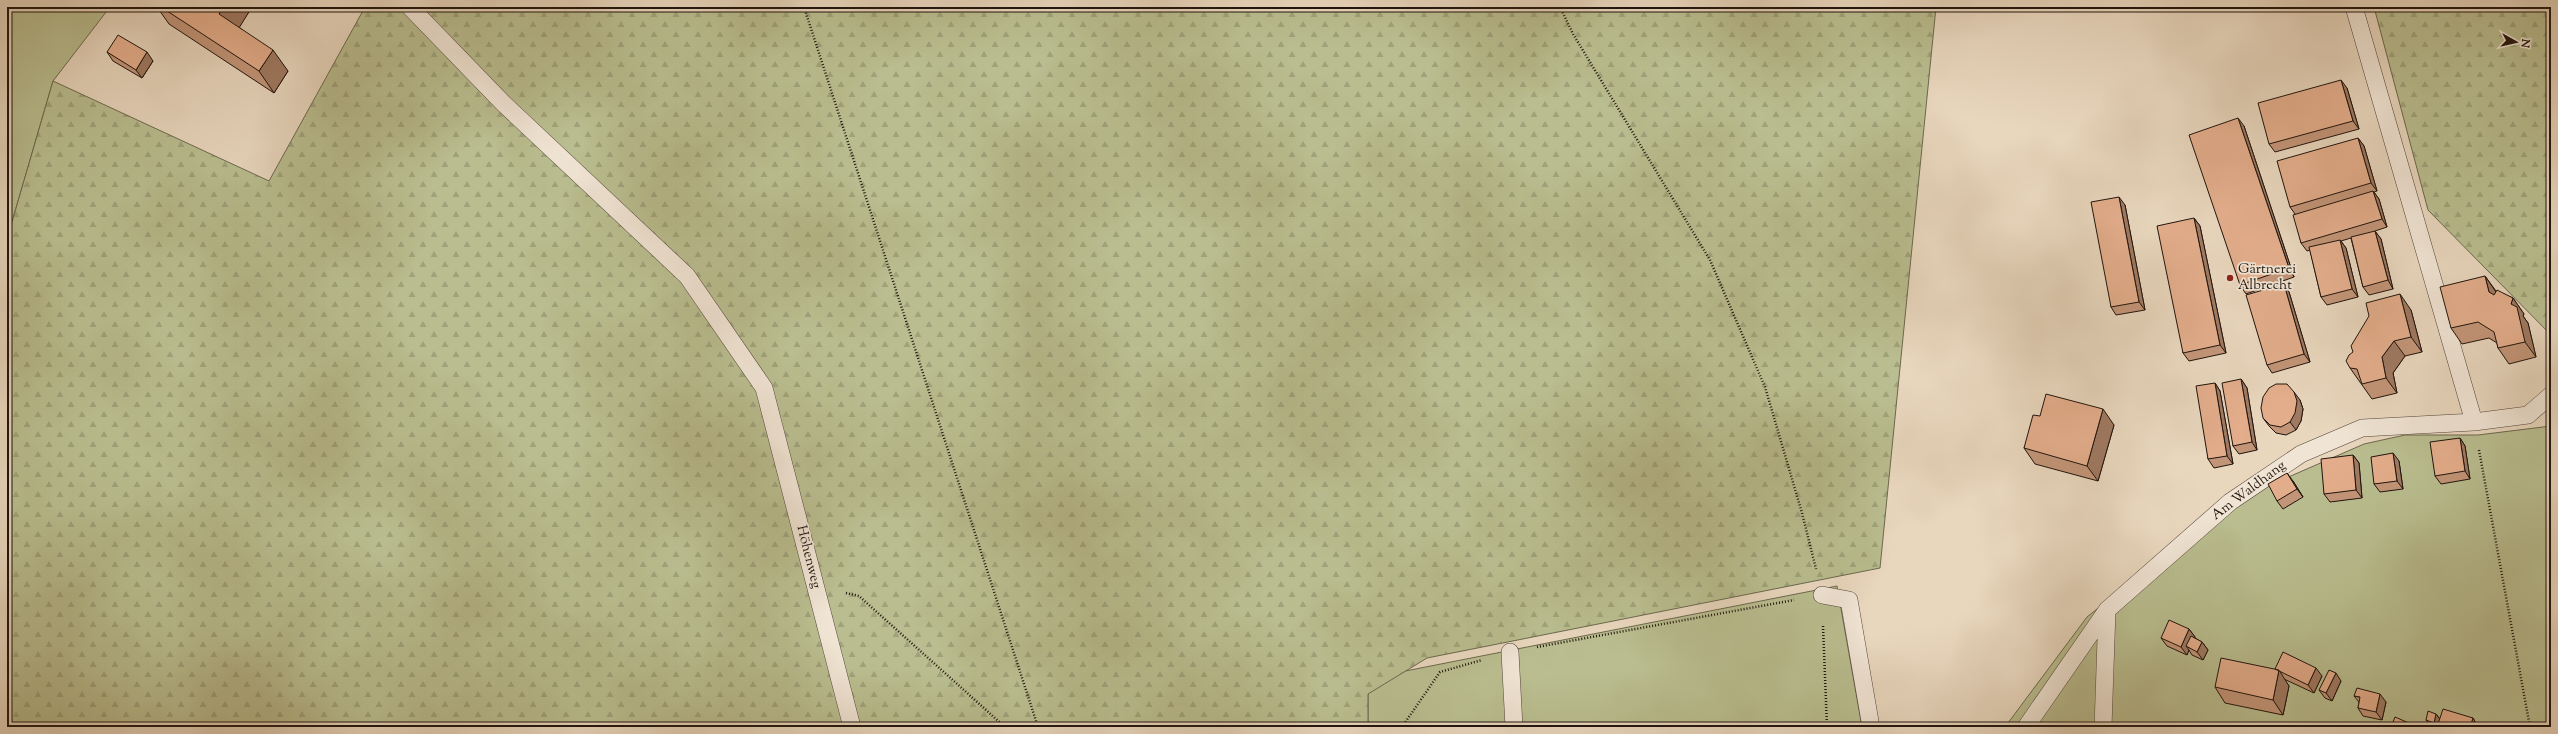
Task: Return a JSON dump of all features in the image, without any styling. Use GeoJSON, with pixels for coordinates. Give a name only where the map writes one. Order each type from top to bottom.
{"type":"FeatureCollection","features":[{"type":"Feature","properties":{"kind":"lane","name":"Höhenweg"},"geometry":{"type":"LineString","coordinates":[[410,7],[504,104],[687,276],[764,388],[852,727]]}},
{"type":"Feature","properties":{"kind":"lane"},"geometry":{"type":"LineString","coordinates":[[2354,7],[2474,422]]}},
{"type":"Feature","properties":{"kind":"lane","name":"Am Waldhang"},"geometry":{"type":"LineString","coordinates":[[2026,727],[2107,610],[2230,502],[2301,454],[2362,428],[2474,422],[2528,415],[2551,395]]}},
{"type":"Feature","properties":{"kind":"lane"},"geometry":{"type":"LineString","coordinates":[[1822,595],[1849,600],[1871,727]]}},
{"type":"Feature","properties":{"kind":"lane"},"geometry":{"type":"LineString","coordinates":[[2103,727],[2107,610]]}},
{"type":"Feature","properties":{"kind":"lane"},"geometry":{"type":"LineString","coordinates":[[1510,652],[1514,727]]}},
{"type":"Feature","properties":{"kind":"path"},"geometry":{"type":"LineString","coordinates":[[804,7],[1038,727]]}},
{"type":"Feature","properties":{"kind":"path"},"geometry":{"type":"LineString","coordinates":[[1560,7],[1585,54],[1710,260],[1765,387],[1802,513],[1822,595],[1827,727]]}},
{"type":"Feature","properties":{"kind":"path"},"geometry":{"type":"LineString","coordinates":[[2474,422],[2530,727]]}},
{"type":"Feature","properties":{"kind":"path"},"geometry":{"type":"LineString","coordinates":[[815,584],[859,596],[1005,727]]}},
{"type":"Feature","properties":{"kind":"path"},"geometry":{"type":"LineString","coordinates":[[1402,727],[1440,672],[1510,652],[1822,595]]}},
{"type":"Feature","properties":{"kind":"green space"},"geometry":{"type":"Polygon","coordinates":[[[7,7],[110,7],[53,81],[7,239],[7,7]]]}},
{"type":"Feature","properties":{"kind":"green space"},"geometry":{"type":"Polygon","coordinates":[[[365,7],[1936,7],[1880,568],[1427,658],[1368,694],[1368,727],[7,727],[7,239],[53,81],[269,181],[365,7]]]}},
{"type":"Feature","properties":{"kind":"green space"},"geometry":{"type":"Polygon","coordinates":[[[2374,7],[2551,7],[2551,335],[2428,210],[2374,7]]]}},
{"type":"Feature","properties":{"kind":"green space"},"geometry":{"type":"Polygon","coordinates":[[[2551,426],[2551,727],[2005,727],[2087,617],[2229,503],[2364,444],[2405,435],[2478,435],[2551,426]]]}},
{"type":"Feature","properties":{"kind":"green space"},"geometry":{"type":"Polygon","coordinates":[[[1837,586],[1862,727],[1368,727],[1368,694],[1385,675],[1837,586]]]}},
{"type":"Feature","properties":{"kind":"building"},"geometry":{"type":"Polygon","coordinates":[[[161,7],[223,7],[219,14],[273,50],[259,71],[161,7]]]}},
{"type":"Feature","properties":{"kind":"building"},"geometry":{"type":"Polygon","coordinates":[[[118,35],[147,52],[136,70],[107,52],[118,35]]]}},
{"type":"Feature","properties":{"kind":"building"},"geometry":{"type":"Polygon","coordinates":[[[2341,80],[2353,121],[2269,144],[2258,103],[2341,80]]]}},
{"type":"Feature","properties":{"kind":"building"},"geometry":{"type":"Polygon","coordinates":[[[2238,118],[2289,268],[2240,285],[2189,135],[2238,118]]]}},
{"type":"Feature","properties":{"kind":"building"},"geometry":{"type":"Polygon","coordinates":[[[2358,138],[2371,183],[2290,207],[2277,161],[2358,138]]]}},
{"type":"Feature","properties":{"kind":"building"},"geometry":{"type":"Polygon","coordinates":[[[2373,191],[2382,219],[2301,243],[2293,215],[2373,191]]]}},
{"type":"Feature","properties":{"kind":"building"},"geometry":{"type":"Polygon","coordinates":[[[2119,197],[2139,302],[2111,307],[2091,202],[2119,197]]]}},
{"type":"Feature","properties":{"kind":"building"},"geometry":{"type":"Polygon","coordinates":[[[2194,218],[2220,345],[2183,353],[2157,226],[2194,218]]]}},
{"type":"Feature","properties":{"kind":"building"},"geometry":{"type":"Polygon","coordinates":[[[2375,231],[2388,280],[2363,287],[2351,237],[2375,231]]]}},
{"type":"Feature","properties":{"kind":"building"},"geometry":{"type":"Polygon","coordinates":[[[2340,240],[2352,289],[2321,297],[2309,247],[2340,240]]]}},
{"type":"Feature","properties":{"kind":"building"},"geometry":{"type":"Polygon","coordinates":[[[2485,276],[2489,292],[2494,295],[2497,290],[2513,298],[2511,304],[2517,307],[2525,342],[2498,348],[2494,332],[2478,322],[2451,328],[2440,287],[2485,276]]]}},
{"type":"Feature","properties":{"kind":"building"},"geometry":{"type":"Polygon","coordinates":[[[2284,284],[2304,354],[2267,365],[2246,295],[2284,284]]]}},
{"type":"Feature","properties":{"kind":"building"},"geometry":{"type":"Polygon","coordinates":[[[2400,294],[2411,337],[2394,341],[2382,357],[2386,378],[2362,384],[2357,369],[2350,368],[2346,361],[2349,355],[2353,352],[2351,346],[2369,316],[2366,303],[2400,294]]]}},
{"type":"Feature","properties":{"kind":"building"},"geometry":{"type":"Polygon","coordinates":[[[2241,379],[2252,442],[2233,446],[2222,383],[2241,379]]]}},
{"type":"Feature","properties":{"kind":"building"},"geometry":{"type":"Polygon","coordinates":[[[2215,383],[2227,456],[2208,459],[2196,386],[2215,383]]]}},
{"type":"Feature","properties":{"kind":"building"},"geometry":{"type":"Polygon","coordinates":[[[2276,384],[2287,384],[2294,392],[2297,401],[2295,413],[2290,422],[2281,427],[2270,425],[2263,418],[2261,408],[2263,397],[2269,388],[2276,384]]]}},
{"type":"Feature","properties":{"kind":"building"},"geometry":{"type":"Polygon","coordinates":[[[2046,394],[2103,409],[2087,466],[2024,448],[2033,415],[2040,416],[2046,394]]]}},
{"type":"Feature","properties":{"kind":"building"},"geometry":{"type":"Polygon","coordinates":[[[2460,438],[2465,471],[2435,476],[2430,442],[2460,438]]]}},
{"type":"Feature","properties":{"kind":"building"},"geometry":{"type":"Polygon","coordinates":[[[2393,453],[2397,481],[2374,484],[2371,457],[2393,453]]]}},
{"type":"Feature","properties":{"kind":"building"},"geometry":{"type":"Polygon","coordinates":[[[2353,455],[2356,490],[2324,494],[2321,459],[2353,455]]]}},
{"type":"Feature","properties":{"kind":"building"},"geometry":{"type":"Polygon","coordinates":[[[2287,473],[2297,489],[2277,501],[2268,484],[2287,473]]]}},
{"type":"Feature","properties":{"kind":"building"},"geometry":{"type":"Polygon","coordinates":[[[2169,620],[2189,629],[2181,647],[2161,638],[2169,620]]]}},
{"type":"Feature","properties":{"kind":"building"},"geometry":{"type":"Polygon","coordinates":[[[2191,636],[2202,642],[2197,652],[2186,646],[2191,636]]]}},
{"type":"Feature","properties":{"kind":"building"},"geometry":{"type":"Polygon","coordinates":[[[2283,652],[2316,668],[2308,685],[2275,669],[2283,652]]]}},
{"type":"Feature","properties":{"kind":"building"},"geometry":{"type":"Polygon","coordinates":[[[2221,658],[2279,670],[2273,700],[2215,687],[2221,658]]]}},
{"type":"Feature","properties":{"kind":"building"},"geometry":{"type":"Polygon","coordinates":[[[2329,670],[2336,673],[2326,693],[2319,690],[2329,670]]]}},
{"type":"Feature","properties":{"kind":"building"},"geometry":{"type":"Polygon","coordinates":[[[2357,688],[2380,694],[2376,712],[2358,708],[2360,697],[2354,696],[2357,688]]]}},
{"type":"Feature","properties":{"kind":"building"},"geometry":{"type":"Polygon","coordinates":[[[2443,709],[2473,718],[2470,727],[2447,727],[2438,724],[2443,709]]]}},
{"type":"Feature","properties":{"kind":"building"},"geometry":{"type":"Polygon","coordinates":[[[2428,711],[2436,714],[2434,723],[2426,720],[2428,711]]]}},
{"type":"Feature","properties":{"kind":"building"},"geometry":{"type":"Polygon","coordinates":[[[2395,717],[2418,727],[2391,727],[2395,717]]]}},
{"type":"Feature","properties":{"kind":"place","name":"Gärtnerei Albrecht"},"geometry":{"type":"Point","coordinates":[2230,278]}}]}
